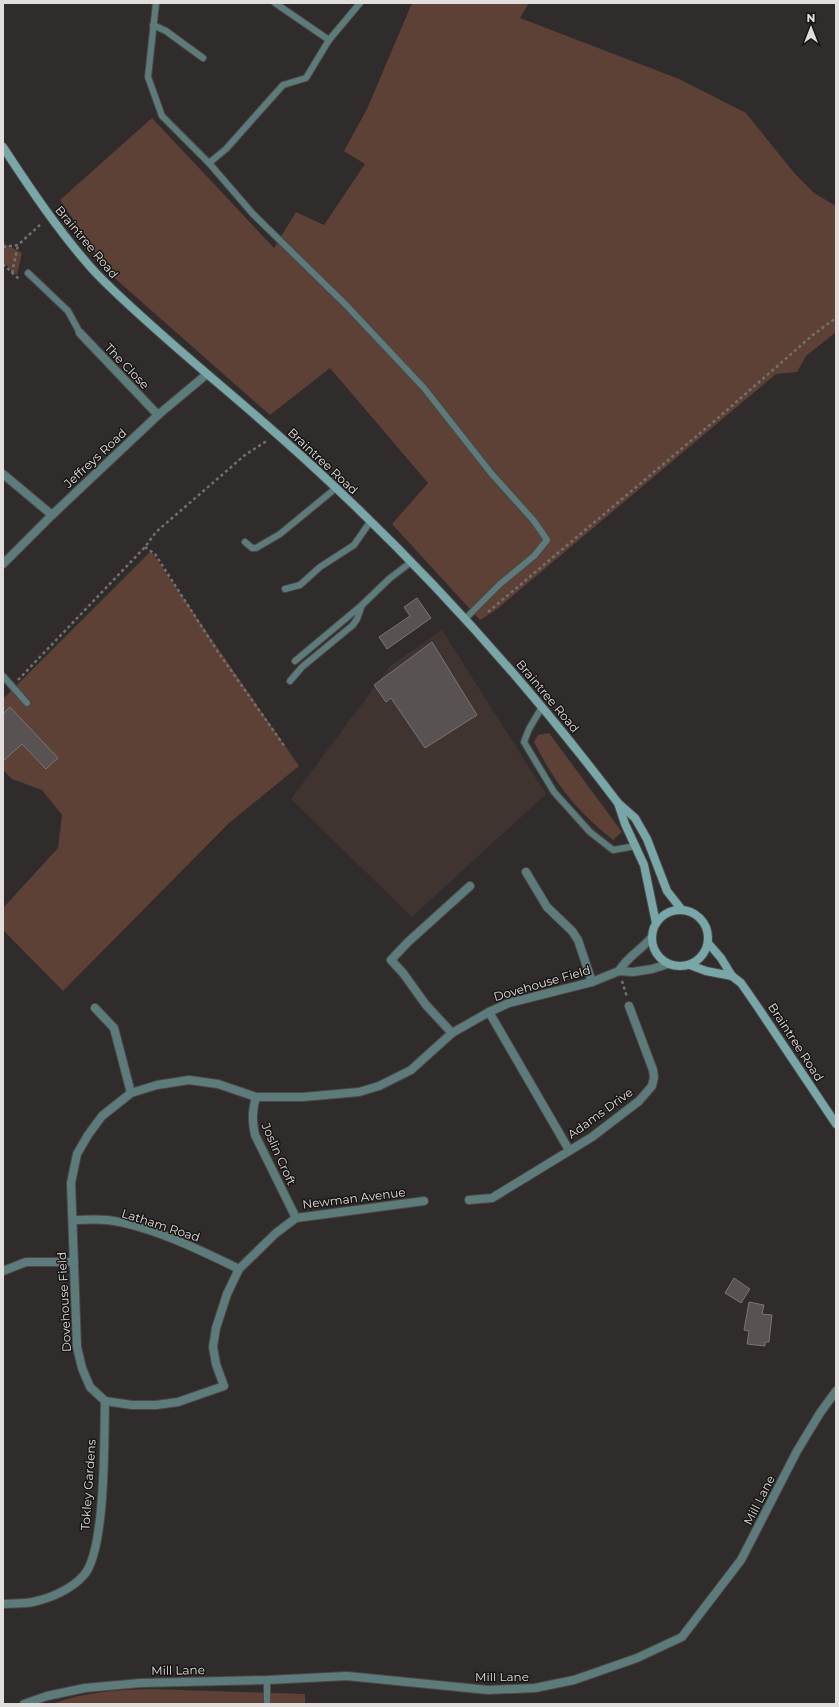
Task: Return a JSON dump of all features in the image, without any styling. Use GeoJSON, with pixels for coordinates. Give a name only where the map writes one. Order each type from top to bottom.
{"type":"FeatureCollection","features":[{"type":"Feature","properties":{"kind":"main road","name":"Braintree Road"},"geometry":{"type":"LineString","coordinates":[[3,147],[50,216],[77,251],[108,286],[336,488],[465,619],[542,707],[618,803],[635,818],[647,839],[667,891],[682,910]]}},
{"type":"Feature","properties":{"kind":"main road","name":"Braintree Road"},"geometry":{"type":"LineString","coordinates":[[618,803],[647,877],[656,923]]}},
{"type":"Feature","properties":{"kind":"main road"},"geometry":{"type":"LineString","coordinates":[[682,910],[691,912],[702,920],[708,933],[708,943],[702,956],[690,965],[679,967],[668,964],[656,953],[652,938],[656,923],[668,913],[682,910]]}},
{"type":"Feature","properties":{"kind":"main road","name":"Braintree Road"},"geometry":{"type":"LineString","coordinates":[[708,943],[721,958],[732,976],[741,983],[748,992],[836,1124]]}},
{"type":"Feature","properties":{"kind":"main road"},"geometry":{"type":"LineString","coordinates":[[690,965],[706,971],[732,976]]}},
{"type":"Feature","properties":{"kind":"street","name":"The Close"},"geometry":{"type":"LineString","coordinates":[[80,333],[158,415]]}},
{"type":"Feature","properties":{"kind":"street","name":"Jeffreys Road"},"geometry":{"type":"LineString","coordinates":[[3,564],[52,515],[158,415],[207,374]]}},
{"type":"Feature","properties":{"kind":"street"},"geometry":{"type":"LineString","coordinates":[[3,474],[52,515]]}},
{"type":"Feature","properties":{"kind":"street"},"geometry":{"type":"LineString","coordinates":[[526,872],[547,907],[572,931],[578,940],[592,982]]}},
{"type":"Feature","properties":{"kind":"street"},"geometry":{"type":"LineString","coordinates":[[452,1033],[426,1005],[403,973],[391,960],[408,942],[470,886]]}},
{"type":"Feature","properties":{"kind":"street","name":"Dovehouse Field"},"geometry":{"type":"LineString","coordinates":[[619,971],[625,961],[652,938]]}},
{"type":"Feature","properties":{"kind":"street","name":"Dovehouse Field"},"geometry":{"type":"LineString","coordinates":[[105,1401],[90,1387],[82,1368],[77,1347],[71,1183],[77,1154],[102,1116],[130,1093],[156,1085],[189,1080],[218,1084],[256,1097],[303,1098],[342,1095],[379,1086],[411,1070],[452,1033],[489,1012],[509,1003],[592,982],[619,971],[633,972],[652,969],[668,964]]}},
{"type":"Feature","properties":{"kind":"street","name":"Adams Drive"},"geometry":{"type":"LineString","coordinates":[[469,1200],[492,1198],[568,1150],[592,1137],[639,1101],[653,1082],[653,1070],[629,1006]]}},
{"type":"Feature","properties":{"kind":"street"},"geometry":{"type":"LineString","coordinates":[[95,1008],[114,1028],[130,1093]]}},
{"type":"Feature","properties":{"kind":"street","name":"Adams Drive"},"geometry":{"type":"LineString","coordinates":[[489,1012],[568,1150]]}},
{"type":"Feature","properties":{"kind":"street","name":"Joslin Croft"},"geometry":{"type":"LineString","coordinates":[[256,1097],[252,1113],[252,1122],[255,1135],[296,1218]]}},
{"type":"Feature","properties":{"kind":"street","name":"Newman Avenue"},"geometry":{"type":"LineString","coordinates":[[105,1401],[132,1405],[156,1405],[178,1402],[224,1386],[216,1364],[213,1347],[218,1322],[227,1294],[239,1269],[276,1233],[296,1218],[424,1201]]}},
{"type":"Feature","properties":{"kind":"street","name":"Latham Road"},"geometry":{"type":"LineString","coordinates":[[73,1220],[106,1220],[142,1229],[177,1241],[239,1269]]}},
{"type":"Feature","properties":{"kind":"street"},"geometry":{"type":"LineString","coordinates":[[3,1271],[26,1262],[74,1262]]}},
{"type":"Feature","properties":{"kind":"street","name":"Mill Lane"},"geometry":{"type":"LineString","coordinates":[[24,1704],[47,1696],[70,1691],[140,1683],[267,1680],[347,1676],[488,1690],[535,1688],[574,1680],[637,1658],[682,1637],[741,1560],[797,1451],[820,1413],[836,1391]]}},
{"type":"Feature","properties":{"kind":"street","name":"Tokley Gardens"},"geometry":{"type":"LineString","coordinates":[[3,1604],[33,1602],[51,1596],[71,1586],[85,1574],[93,1554],[101,1519],[105,1401]]}},
{"type":"Feature","properties":{"kind":"lane"},"geometry":{"type":"LineString","coordinates":[[156,3],[148,77],[162,116],[208,163],[253,214],[346,305],[424,388],[491,472],[534,521],[547,540],[534,556],[500,584],[465,619]]}},
{"type":"Feature","properties":{"kind":"lane"},"geometry":{"type":"LineString","coordinates":[[275,3],[329,40]]}},
{"type":"Feature","properties":{"kind":"lane"},"geometry":{"type":"LineString","coordinates":[[208,163],[226,149],[282,85],[306,78],[329,40],[360,3]]}},
{"type":"Feature","properties":{"kind":"lane"},"geometry":{"type":"LineString","coordinates":[[153,26],[166,31],[203,58]]}},
{"type":"Feature","properties":{"kind":"lane"},"geometry":{"type":"LineString","coordinates":[[28,273],[68,311],[80,333]]}},
{"type":"Feature","properties":{"kind":"lane"},"geometry":{"type":"LineString","coordinates":[[246,542],[252,548],[256,548],[270,540],[300,519],[336,488]]}},
{"type":"Feature","properties":{"kind":"lane"},"geometry":{"type":"LineString","coordinates":[[285,589],[300,585],[320,567],[354,545],[370,522]]}},
{"type":"Feature","properties":{"kind":"lane"},"geometry":{"type":"LineString","coordinates":[[295,661],[362,605],[389,579],[410,562]]}},
{"type":"Feature","properties":{"kind":"lane"},"geometry":{"type":"LineString","coordinates":[[290,681],[302,667],[353,625],[362,605]]}},
{"type":"Feature","properties":{"kind":"lane"},"geometry":{"type":"LineString","coordinates":[[3,676],[27,703]]}},
{"type":"Feature","properties":{"kind":"lane"},"geometry":{"type":"LineString","coordinates":[[542,707],[524,742],[554,792],[590,832],[613,850],[636,846]]}},
{"type":"Feature","properties":{"kind":"lane"},"geometry":{"type":"LineString","coordinates":[[267,1680],[267,1704]]}},
{"type":"Feature","properties":{"kind":"path"},"geometry":{"type":"LineString","coordinates":[[3,247],[18,245],[50,216]]}},
{"type":"Feature","properties":{"kind":"path"},"geometry":{"type":"LineString","coordinates":[[12,273],[18,245]]}},
{"type":"Feature","properties":{"kind":"path"},"geometry":{"type":"LineString","coordinates":[[471,626],[570,541],[724,413],[814,334],[836,318]]}},
{"type":"Feature","properties":{"kind":"path"},"geometry":{"type":"LineString","coordinates":[[12,687],[145,547],[156,532],[239,460],[276,435]]}},
{"type":"Feature","properties":{"kind":"path"},"geometry":{"type":"LineString","coordinates":[[145,547],[156,554],[218,652],[285,747]]}},
{"type":"Feature","properties":{"kind":"path"},"geometry":{"type":"LineString","coordinates":[[619,971],[629,1006]]}},
{"type":"Feature","properties":{"kind":"shaded area"},"geometry":{"type":"Polygon","coordinates":[[[412,3],[529,3],[520,18],[679,79],[746,113],[795,174],[814,193],[836,206],[836,332],[806,356],[797,372],[776,374],[497,609],[480,620],[392,524],[428,483],[330,368],[270,415],[110,274],[60,200],[152,118],[274,248],[296,212],[324,225],[365,164],[344,151],[367,109],[412,3]]]}},
{"type":"Feature","properties":{"kind":"shaded area"},"geometry":{"type":"Polygon","coordinates":[[[3,238],[5,244],[22,253],[17,275],[3,262],[3,238]]]}},
{"type":"Feature","properties":{"kind":"shaded area"},"geometry":{"type":"Polygon","coordinates":[[[151,551],[299,766],[229,823],[63,991],[3,930],[3,908],[58,848],[62,815],[42,790],[12,779],[3,770],[3,699],[151,551]]]}},
{"type":"Feature","properties":{"kind":"shaded area"},"geometry":{"type":"Polygon","coordinates":[[[442,630],[546,794],[412,917],[291,799],[390,666],[442,630]]]}},
{"type":"Feature","properties":{"kind":"shaded area"},"geometry":{"type":"Polygon","coordinates":[[[549,733],[622,832],[613,840],[588,818],[568,796],[550,771],[534,742],[538,735],[549,733]]]}},
{"type":"Feature","properties":{"kind":"shaded area"},"geometry":{"type":"Polygon","coordinates":[[[150,1689],[305,1694],[305,1704],[52,1704],[88,1694],[150,1689]]]}},
{"type":"Feature","properties":{"kind":"building"},"geometry":{"type":"Polygon","coordinates":[[[417,598],[431,618],[387,649],[379,637],[410,616],[404,607],[417,598]]]}},
{"type":"Feature","properties":{"kind":"building"},"geometry":{"type":"Polygon","coordinates":[[[432,642],[477,715],[425,748],[391,698],[386,702],[374,685],[432,642]]]}},
{"type":"Feature","properties":{"kind":"building"},"geometry":{"type":"Polygon","coordinates":[[[10,707],[58,758],[46,769],[22,744],[3,761],[3,714],[10,707]]]}},
{"type":"Feature","properties":{"kind":"building"},"geometry":{"type":"Polygon","coordinates":[[[734,1278],[750,1289],[741,1303],[725,1293],[734,1278]]]}},
{"type":"Feature","properties":{"kind":"building"},"geometry":{"type":"Polygon","coordinates":[[[749,1302],[764,1305],[762,1314],[772,1315],[769,1342],[765,1342],[765,1346],[747,1344],[749,1331],[744,1330],[749,1302]]]}}]}
